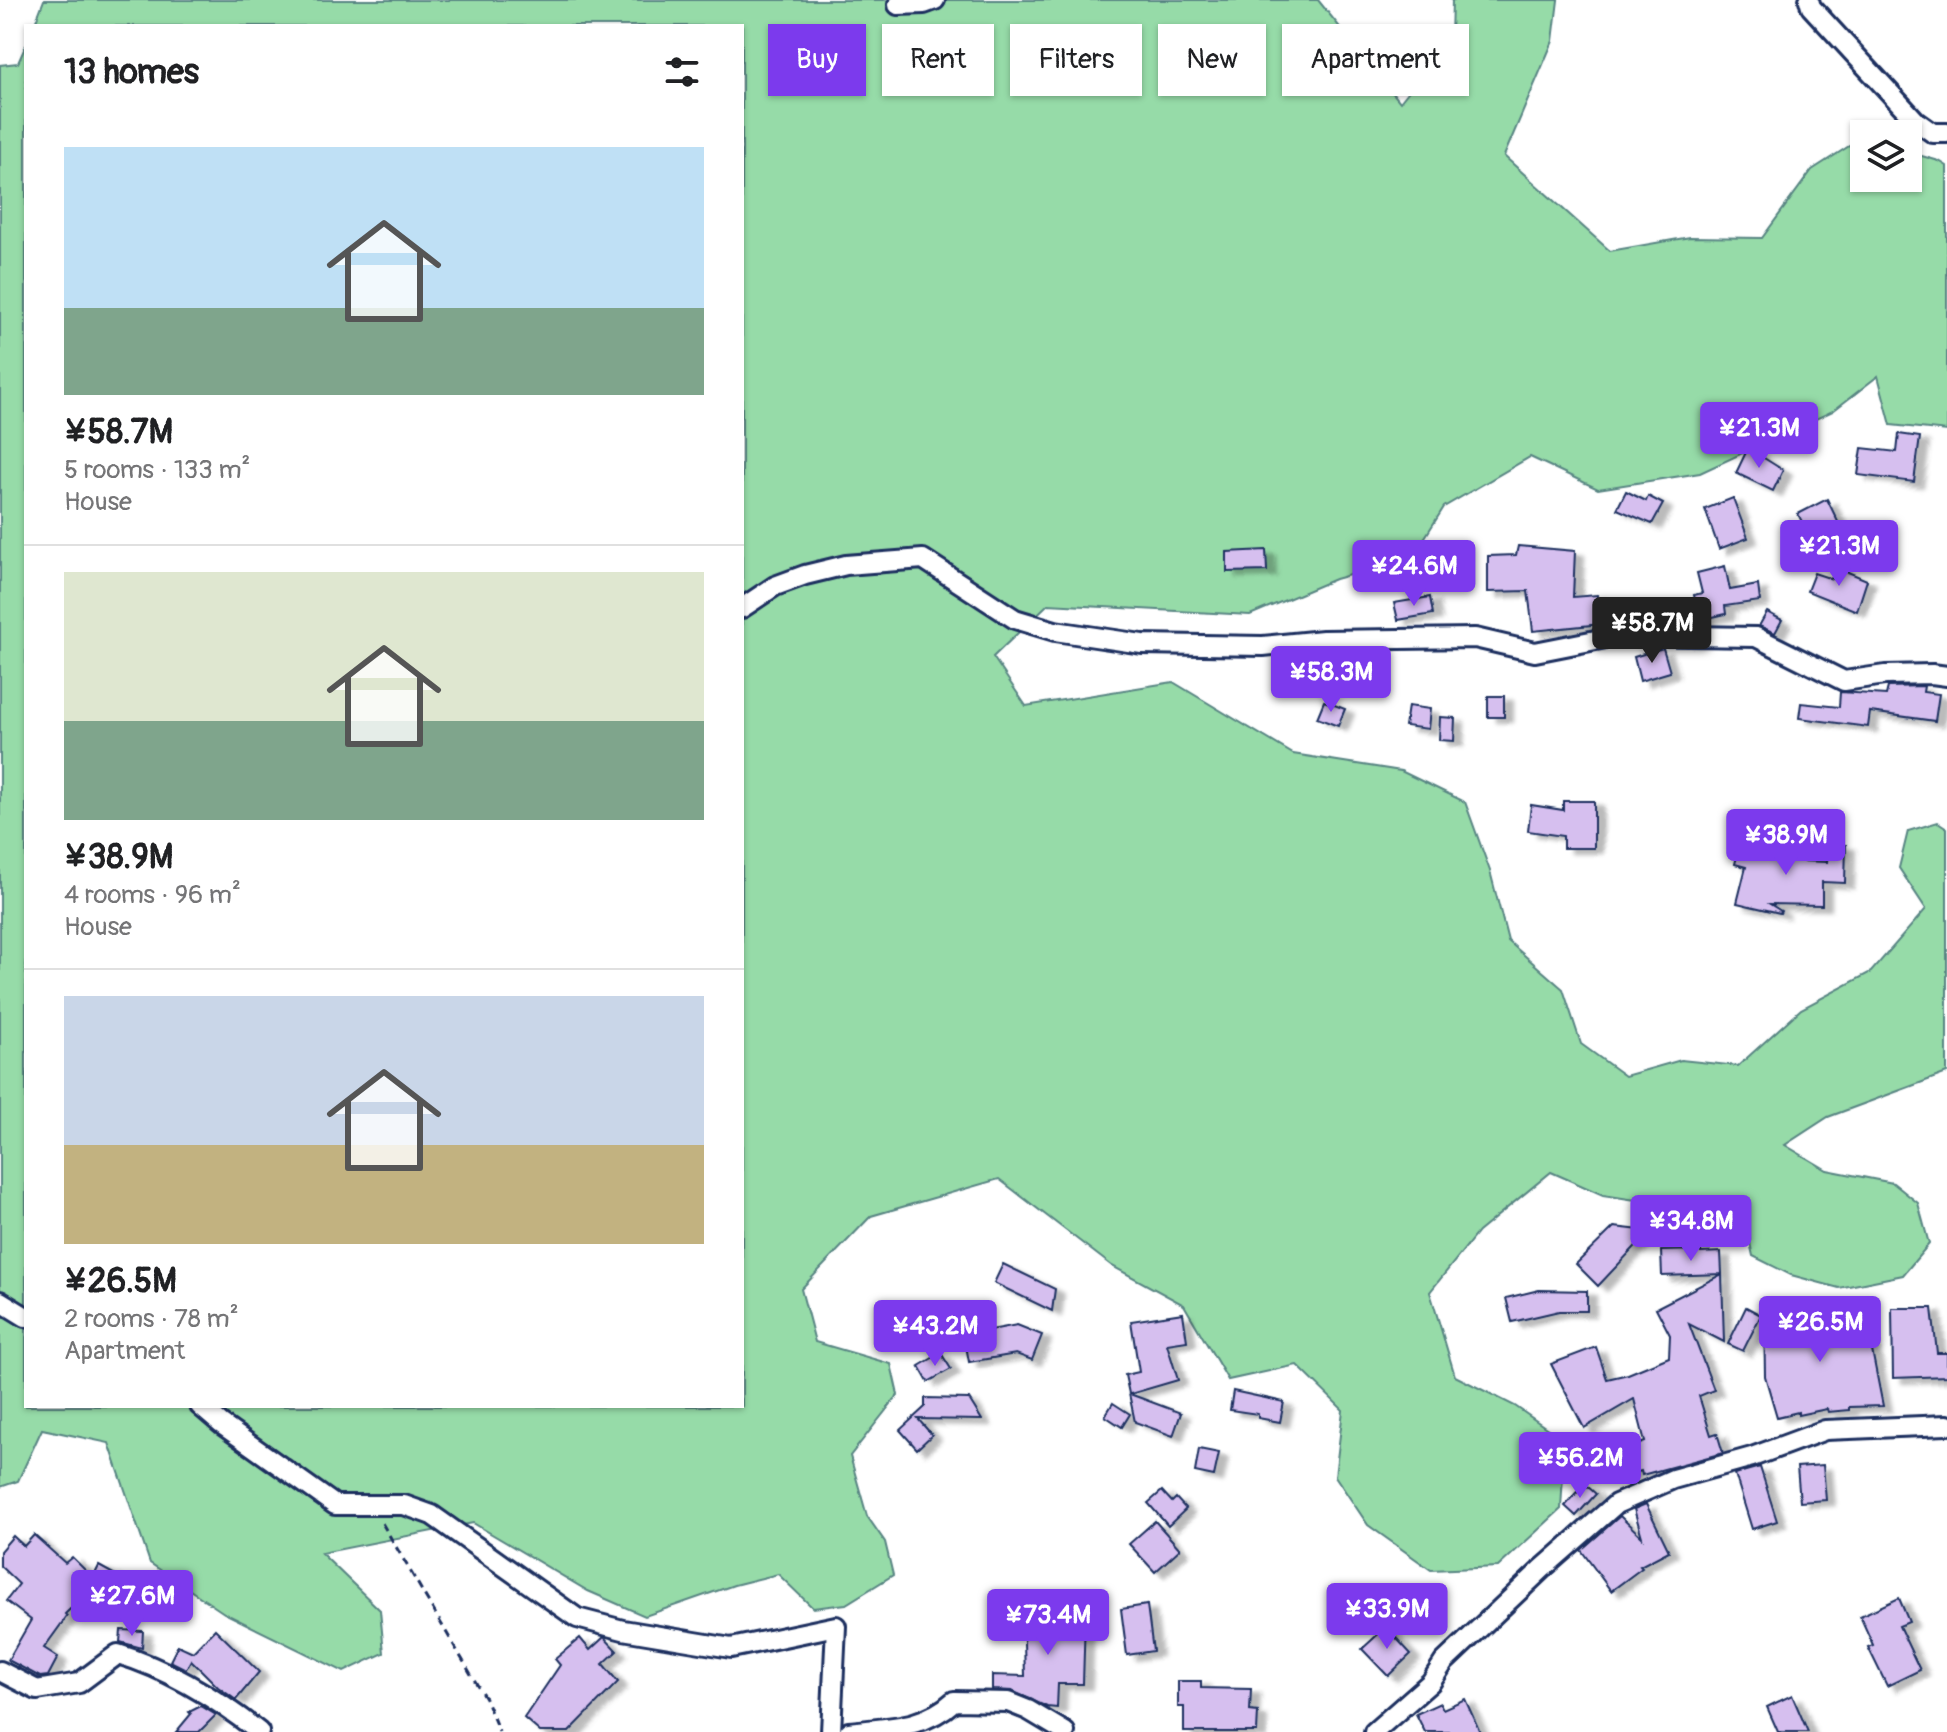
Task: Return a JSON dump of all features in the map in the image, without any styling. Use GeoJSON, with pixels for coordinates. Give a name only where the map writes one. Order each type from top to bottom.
{"type":"FeatureCollection","features":[{"type":"Feature","properties":{"kind":"street"},"geometry":{"type":"LineString","coordinates":[[898,5],[924,4],[935,0]]}},
{"type":"Feature","properties":{"kind":"street"},"geometry":{"type":"LineString","coordinates":[[1809,0],[1811,7],[1916,121],[1933,133],[1947,133]]}},
{"type":"Feature","properties":{"kind":"street"},"geometry":{"type":"LineString","coordinates":[[744,607],[775,586],[805,575],[846,565],[923,559],[1015,619],[1055,631],[1142,644],[1263,646],[1323,640],[1475,638],[1535,652],[1621,635],[1756,637],[1844,681],[1885,675],[1947,676]]}},
{"type":"Feature","properties":{"kind":"street"},"geometry":{"type":"LineString","coordinates":[[0,1301],[24,1316]]}},
{"type":"Feature","properties":{"kind":"street"},"geometry":{"type":"LineString","coordinates":[[202,1408],[335,1505],[404,1505],[432,1515],[577,1618],[623,1630],[731,1648],[836,1626],[831,1732]]}},
{"type":"Feature","properties":{"kind":"street"},"geometry":{"type":"LineString","coordinates":[[1374,1732],[1431,1682],[1444,1662],[1542,1569],[1616,1504],[1673,1479],[1752,1457],[1825,1430],[1947,1425]]}},
{"type":"Feature","properties":{"kind":"street"},"geometry":{"type":"LineString","coordinates":[[0,1671],[37,1690],[79,1683],[118,1654],[162,1670],[217,1700],[259,1732]]}},
{"type":"Feature","properties":{"kind":"street"},"geometry":{"type":"LineString","coordinates":[[849,1732],[914,1723],[937,1716],[954,1701],[1008,1702],[1065,1732]]}},
{"type":"Feature","properties":{"kind":"path"},"geometry":{"type":"LineString","coordinates":[[372,1505],[485,1698],[499,1732]]}},
{"type":"Feature","properties":{"kind":"green space"},"geometry":{"type":"Polygon","coordinates":[[[44,0],[1318,0],[1337,24],[1282,24],[1282,96],[1395,96],[1400,102],[1405,96],[1469,96],[1469,24],[1451,24],[1452,0],[1558,0],[1553,41],[1504,156],[1610,251],[1690,237],[1762,238],[1812,170],[1850,145],[1850,192],[1922,192],[1922,156],[1947,166],[1947,431],[1891,425],[1878,376],[1833,411],[1700,473],[1598,489],[1530,457],[1444,507],[1412,558],[1335,579],[1250,615],[1048,604],[993,657],[1026,706],[1173,682],[1293,754],[1401,771],[1465,802],[1490,871],[1508,941],[1563,989],[1581,1044],[1625,1076],[1681,1060],[1738,1066],[1801,1009],[1871,972],[1926,909],[1899,868],[1908,831],[1938,822],[1947,828],[1947,1073],[1828,1117],[1785,1145],[1827,1170],[1893,1183],[1918,1203],[1929,1244],[1903,1275],[1839,1288],[1791,1275],[1753,1256],[1742,1207],[1668,1205],[1603,1195],[1551,1172],[1478,1232],[1430,1292],[1455,1376],[1515,1406],[1565,1441],[1561,1509],[1498,1567],[1431,1570],[1368,1525],[1335,1476],[1343,1410],[1297,1365],[1228,1380],[1184,1305],[1112,1266],[999,1179],[871,1216],[801,1289],[815,1342],[891,1364],[898,1395],[850,1456],[867,1516],[885,1542],[893,1575],[846,1604],[813,1608],[778,1574],[734,1585],[645,1616],[588,1591],[473,1523],[321,1553],[380,1610],[384,1653],[344,1672],[224,1613],[150,1563],[109,1443],[42,1429],[18,1481],[0,1487],[0,65],[18,63],[24,50],[24,1408],[744,1408],[744,24],[35,24],[44,0]]]}},
{"type":"Feature","properties":{"kind":"building"},"geometry":{"type":"Polygon","coordinates":[[[1899,434],[1920,437],[1914,482],[1858,475],[1862,448],[1897,452],[1899,434]]]}},
{"type":"Feature","properties":{"kind":"building"},"geometry":{"type":"Polygon","coordinates":[[[1748,448],[1783,470],[1773,491],[1736,473],[1748,448]]]}},
{"type":"Feature","properties":{"kind":"building"},"geometry":{"type":"Polygon","coordinates":[[[1626,491],[1646,501],[1648,496],[1663,504],[1652,524],[1617,509],[1626,491]]]}},
{"type":"Feature","properties":{"kind":"building"},"geometry":{"type":"Polygon","coordinates":[[[1733,498],[1748,538],[1719,549],[1705,509],[1733,498]]]}},
{"type":"Feature","properties":{"kind":"building"},"geometry":{"type":"Polygon","coordinates":[[[1827,499],[1841,528],[1830,534],[1832,539],[1815,548],[1798,514],[1827,499]]]}},
{"type":"Feature","properties":{"kind":"building"},"geometry":{"type":"Polygon","coordinates":[[[1518,546],[1575,551],[1573,597],[1597,595],[1601,624],[1533,631],[1528,591],[1488,592],[1488,556],[1516,555],[1518,546]]]}},
{"type":"Feature","properties":{"kind":"building"},"geometry":{"type":"Polygon","coordinates":[[[1266,550],[1267,571],[1227,572],[1227,552],[1266,550]]]}},
{"type":"Feature","properties":{"kind":"building"},"geometry":{"type":"Polygon","coordinates":[[[1725,566],[1730,590],[1758,585],[1760,601],[1725,606],[1726,614],[1699,620],[1694,595],[1702,593],[1697,573],[1725,566]]]}},
{"type":"Feature","properties":{"kind":"building"},"geometry":{"type":"Polygon","coordinates":[[[1836,567],[1867,580],[1857,611],[1807,591],[1814,573],[1832,579],[1836,567]]]}},
{"type":"Feature","properties":{"kind":"building"},"geometry":{"type":"Polygon","coordinates":[[[1430,597],[1433,614],[1398,620],[1394,603],[1430,597]]]}},
{"type":"Feature","properties":{"kind":"building"},"geometry":{"type":"Polygon","coordinates":[[[1767,612],[1782,620],[1775,633],[1759,626],[1767,612]]]}},
{"type":"Feature","properties":{"kind":"building"},"geometry":{"type":"Polygon","coordinates":[[[1663,648],[1670,672],[1640,681],[1634,657],[1663,648]]]}},
{"type":"Feature","properties":{"kind":"building"},"geometry":{"type":"Polygon","coordinates":[[[1358,652],[1360,662],[1337,667],[1339,683],[1314,686],[1310,653],[1358,652]]]}},
{"type":"Feature","properties":{"kind":"building"},"geometry":{"type":"Polygon","coordinates":[[[1924,686],[1923,692],[1939,694],[1935,721],[1870,712],[1868,727],[1799,718],[1801,703],[1839,707],[1840,692],[1886,695],[1888,687],[1924,686]]]}},
{"type":"Feature","properties":{"kind":"building"},"geometry":{"type":"Polygon","coordinates":[[[1488,696],[1504,696],[1504,717],[1488,717],[1488,696]]]}},
{"type":"Feature","properties":{"kind":"building"},"geometry":{"type":"Polygon","coordinates":[[[1324,701],[1345,709],[1338,726],[1317,718],[1324,701]]]}},
{"type":"Feature","properties":{"kind":"building"},"geometry":{"type":"Polygon","coordinates":[[[1408,706],[1430,709],[1428,729],[1405,726],[1408,706]]]}},
{"type":"Feature","properties":{"kind":"building"},"geometry":{"type":"Polygon","coordinates":[[[1440,717],[1455,718],[1454,741],[1439,740],[1440,717]]]}},
{"type":"Feature","properties":{"kind":"building"},"geometry":{"type":"Polygon","coordinates":[[[1563,801],[1594,801],[1594,848],[1563,848],[1563,836],[1528,831],[1531,805],[1563,810],[1563,801]]]}},
{"type":"Feature","properties":{"kind":"building"},"geometry":{"type":"Polygon","coordinates":[[[1741,840],[1780,850],[1777,860],[1827,862],[1828,845],[1846,845],[1845,883],[1822,882],[1822,905],[1770,904],[1780,913],[1737,903],[1746,867],[1735,864],[1741,840]]]}},
{"type":"Feature","properties":{"kind":"building"},"geometry":{"type":"Polygon","coordinates":[[[1614,1227],[1650,1231],[1598,1286],[1576,1264],[1614,1227]]]}},
{"type":"Feature","properties":{"kind":"building"},"geometry":{"type":"Polygon","coordinates":[[[1701,1250],[1701,1253],[1721,1252],[1722,1274],[1662,1276],[1661,1251],[1701,1250]]]}},
{"type":"Feature","properties":{"kind":"building"},"geometry":{"type":"Polygon","coordinates":[[[1003,1264],[1055,1289],[1052,1311],[994,1283],[1003,1264]]]}},
{"type":"Feature","properties":{"kind":"building"},"geometry":{"type":"Polygon","coordinates":[[[1722,1274],[1724,1342],[1689,1324],[1714,1390],[1699,1396],[1711,1435],[1717,1433],[1723,1453],[1642,1475],[1641,1471],[1624,1476],[1617,1452],[1645,1442],[1634,1399],[1584,1428],[1551,1364],[1596,1347],[1607,1379],[1669,1357],[1670,1335],[1656,1308],[1722,1274]]]}},
{"type":"Feature","properties":{"kind":"building"},"geometry":{"type":"Polygon","coordinates":[[[1539,1290],[1587,1291],[1587,1311],[1559,1311],[1512,1322],[1506,1298],[1539,1290]]]}},
{"type":"Feature","properties":{"kind":"building"},"geometry":{"type":"Polygon","coordinates":[[[1746,1307],[1761,1315],[1743,1351],[1728,1344],[1746,1307]]]}},
{"type":"Feature","properties":{"kind":"building"},"geometry":{"type":"Polygon","coordinates":[[[1892,1308],[1932,1308],[1937,1353],[1947,1353],[1947,1376],[1893,1378],[1892,1308]]]}},
{"type":"Feature","properties":{"kind":"building"},"geometry":{"type":"Polygon","coordinates":[[[1864,1310],[1883,1406],[1849,1407],[1849,1410],[1828,1412],[1827,1409],[1798,1415],[1798,1412],[1777,1417],[1765,1376],[1764,1314],[1790,1314],[1790,1325],[1864,1310]]]}},
{"type":"Feature","properties":{"kind":"building"},"geometry":{"type":"Polygon","coordinates":[[[1183,1313],[1187,1341],[1167,1344],[1178,1380],[1130,1394],[1181,1413],[1173,1436],[1135,1422],[1125,1375],[1139,1372],[1131,1321],[1183,1313]]]}},
{"type":"Feature","properties":{"kind":"building"},"geometry":{"type":"Polygon","coordinates":[[[1017,1325],[1042,1335],[1032,1360],[1016,1354],[969,1362],[964,1335],[1017,1325]]]}},
{"type":"Feature","properties":{"kind":"building"},"geometry":{"type":"Polygon","coordinates":[[[941,1353],[951,1369],[928,1382],[919,1366],[941,1353]]]}},
{"type":"Feature","properties":{"kind":"building"},"geometry":{"type":"Polygon","coordinates":[[[1233,1391],[1284,1402],[1280,1422],[1258,1418],[1258,1414],[1230,1410],[1233,1391]]]}},
{"type":"Feature","properties":{"kind":"building"},"geometry":{"type":"Polygon","coordinates":[[[925,1398],[969,1399],[982,1420],[918,1419],[932,1435],[917,1449],[900,1430],[925,1407],[925,1398]]]}},
{"type":"Feature","properties":{"kind":"building"},"geometry":{"type":"Polygon","coordinates":[[[1113,1403],[1130,1414],[1122,1427],[1105,1416],[1113,1403]]]}},
{"type":"Feature","properties":{"kind":"building"},"geometry":{"type":"Polygon","coordinates":[[[1199,1449],[1219,1453],[1214,1476],[1195,1472],[1199,1449]]]}},
{"type":"Feature","properties":{"kind":"building"},"geometry":{"type":"Polygon","coordinates":[[[1823,1465],[1826,1500],[1800,1502],[1797,1467],[1823,1465]]]}},
{"type":"Feature","properties":{"kind":"building"},"geometry":{"type":"Polygon","coordinates":[[[1760,1467],[1777,1521],[1752,1529],[1735,1474],[1760,1467]]]}},
{"type":"Feature","properties":{"kind":"building"},"geometry":{"type":"Polygon","coordinates":[[[1585,1484],[1596,1494],[1576,1516],[1565,1506],[1585,1484]]]}},
{"type":"Feature","properties":{"kind":"building"},"geometry":{"type":"Polygon","coordinates":[[[1162,1491],[1172,1502],[1176,1498],[1186,1509],[1168,1526],[1148,1503],[1162,1491]]]}},
{"type":"Feature","properties":{"kind":"building"},"geometry":{"type":"Polygon","coordinates":[[[1646,1504],[1669,1551],[1640,1566],[1642,1568],[1611,1591],[1581,1550],[1620,1516],[1642,1537],[1634,1509],[1646,1504]]]}},
{"type":"Feature","properties":{"kind":"building"},"geometry":{"type":"Polygon","coordinates":[[[1155,1521],[1180,1549],[1155,1572],[1129,1544],[1155,1521]]]}},
{"type":"Feature","properties":{"kind":"building"},"geometry":{"type":"Polygon","coordinates":[[[34,1535],[65,1563],[72,1557],[93,1578],[99,1566],[119,1577],[111,1592],[96,1584],[65,1614],[67,1616],[44,1648],[58,1657],[48,1676],[40,1677],[8,1660],[31,1620],[6,1601],[19,1584],[0,1566],[0,1551],[13,1536],[24,1546],[34,1535]]]}},
{"type":"Feature","properties":{"kind":"building"},"geometry":{"type":"Polygon","coordinates":[[[1899,1598],[1909,1622],[1899,1626],[1920,1670],[1887,1686],[1868,1647],[1873,1645],[1860,1616],[1899,1598]]]}},
{"type":"Feature","properties":{"kind":"building"},"geometry":{"type":"Polygon","coordinates":[[[1147,1605],[1153,1651],[1127,1655],[1121,1609],[1147,1605]]]}},
{"type":"Feature","properties":{"kind":"building"},"geometry":{"type":"Polygon","coordinates":[[[1023,1609],[1057,1610],[1057,1617],[1085,1617],[1083,1684],[1058,1684],[1057,1708],[1047,1707],[1012,1691],[992,1690],[992,1675],[1025,1676],[1023,1609]]]}},
{"type":"Feature","properties":{"kind":"building"},"geometry":{"type":"Polygon","coordinates":[[[1386,1627],[1411,1654],[1388,1676],[1362,1649],[1386,1627]]]}},
{"type":"Feature","properties":{"kind":"building"},"geometry":{"type":"Polygon","coordinates":[[[215,1629],[259,1672],[236,1700],[191,1660],[186,1669],[170,1661],[178,1645],[193,1652],[215,1629]]]}},
{"type":"Feature","properties":{"kind":"building"},"geometry":{"type":"Polygon","coordinates":[[[121,1630],[143,1631],[142,1648],[120,1642],[121,1630]]]}},
{"type":"Feature","properties":{"kind":"building"},"geometry":{"type":"Polygon","coordinates":[[[604,1637],[617,1651],[603,1664],[618,1682],[569,1732],[540,1732],[524,1718],[560,1665],[555,1659],[580,1638],[590,1650],[604,1637]]]}},
{"type":"Feature","properties":{"kind":"building"},"geometry":{"type":"Polygon","coordinates":[[[1178,1681],[1201,1681],[1201,1688],[1251,1689],[1250,1711],[1258,1712],[1257,1732],[1184,1732],[1184,1707],[1178,1707],[1178,1681]]]}},
{"type":"Feature","properties":{"kind":"building"},"geometry":{"type":"Polygon","coordinates":[[[1792,1695],[1808,1732],[1778,1732],[1767,1707],[1792,1695]]]}},
{"type":"Feature","properties":{"kind":"building"},"geometry":{"type":"Polygon","coordinates":[[[1465,1699],[1480,1732],[1425,1732],[1416,1714],[1440,1703],[1443,1709],[1465,1699]]]}},
{"type":"Feature","properties":{"kind":"building"},"geometry":{"type":"Polygon","coordinates":[[[201,1706],[216,1715],[199,1732],[176,1732],[191,1714],[189,1712],[201,1706]]]}}]}
